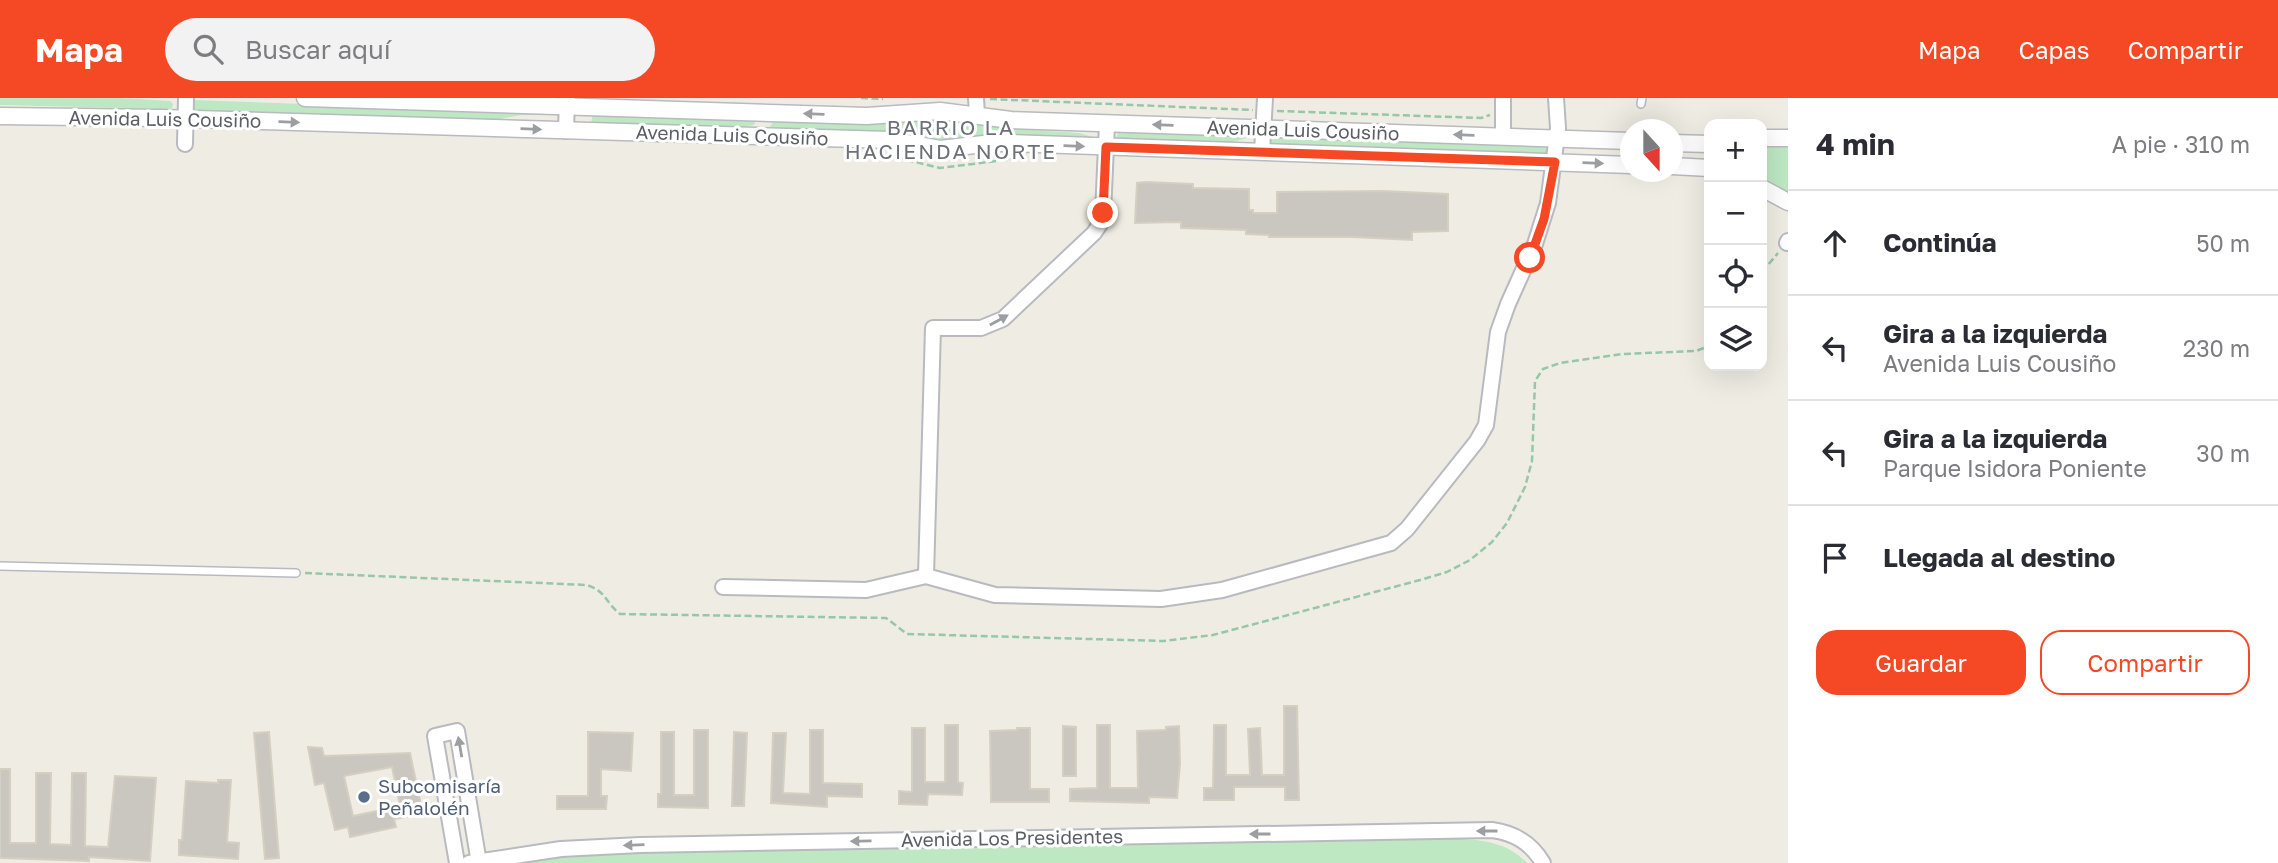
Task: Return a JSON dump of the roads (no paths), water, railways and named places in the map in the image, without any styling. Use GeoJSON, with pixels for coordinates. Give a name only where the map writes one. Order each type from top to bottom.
{"type":"FeatureCollection","features":[{"type":"Feature","properties":{"kind":"street"},"geometry":{"type":"LineString","coordinates":[[185,144],[186,98]]}},
{"type":"Feature","properties":{"kind":"street","name":"Avenida Luis Cousiño"},"geometry":{"type":"LineString","coordinates":[[305,98],[567,102],[886,116],[940,111],[1011,120],[1620,141]]}},
{"type":"Feature","properties":{"kind":"street"},"geometry":{"type":"LineString","coordinates":[[976,98],[977,115]]}},
{"type":"Feature","properties":{"kind":"street"},"geometry":{"type":"LineString","coordinates":[[1503,98],[1503,137]]}},
{"type":"Feature","properties":{"kind":"street"},"geometry":{"type":"LineString","coordinates":[[723,587],[866,590],[926,576],[995,594],[1161,599],[1222,590],[1391,543],[1407,529],[1477,441],[1486,425],[1498,332],[1544,219],[1555,162],[1556,98]]}},
{"type":"Feature","properties":{"kind":"street"},"geometry":{"type":"LineString","coordinates":[[566,131],[567,102]]}},
{"type":"Feature","properties":{"kind":"street"},"geometry":{"type":"LineString","coordinates":[[1262,152],[1264,104]]}},
{"type":"Feature","properties":{"kind":"street"},"geometry":{"type":"LineString","coordinates":[[761,136],[762,112]]}},
{"type":"Feature","properties":{"kind":"street","name":"Avenida Luis Cousiño"},"geometry":{"type":"LineString","coordinates":[[0,116],[889,140],[940,149],[992,143],[1620,165]]}},
{"type":"Feature","properties":{"kind":"street"},"geometry":{"type":"LineString","coordinates":[[926,576],[933,328],[981,328],[1003,319],[1094,233],[1100,225],[1103,213],[1107,124]]}},
{"type":"Feature","properties":{"kind":"street"},"geometry":{"type":"LineString","coordinates":[[1767,138],[1788,138]]}},
{"type":"Feature","properties":{"kind":"street"},"geometry":{"type":"LineString","coordinates":[[1683,143],[1704,144]]}},
{"type":"Feature","properties":{"kind":"street"},"geometry":{"type":"LineString","coordinates":[[1683,167],[1704,168]]}},
{"type":"Feature","properties":{"kind":"street"},"geometry":{"type":"LineString","coordinates":[[1767,191],[1788,202]]}},
{"type":"Feature","properties":{"kind":"street"},"geometry":{"type":"LineString","coordinates":[[457,863],[435,736],[457,732],[476,862]]}},
{"type":"Feature","properties":{"kind":"street","name":"Avenida Los Presidentes"},"geometry":{"type":"LineString","coordinates":[[476,862],[561,849],[640,845],[1492,830],[1524,840],[1543,863]]}},
{"type":"Feature","properties":{"kind":"lane"},"geometry":{"type":"LineString","coordinates":[[0,566],[296,573]]}},
{"type":"Feature","properties":{"kind":"place","name":"Subcomisaría Peñalolén"},"geometry":{"type":"Point","coordinates":[364,797]}},
{"type":"Feature","properties":{"kind":"district","name":"BARRIO LA HACIENDA NORTE"},"geometry":{"type":"Point","coordinates":[951,140]}}]}
